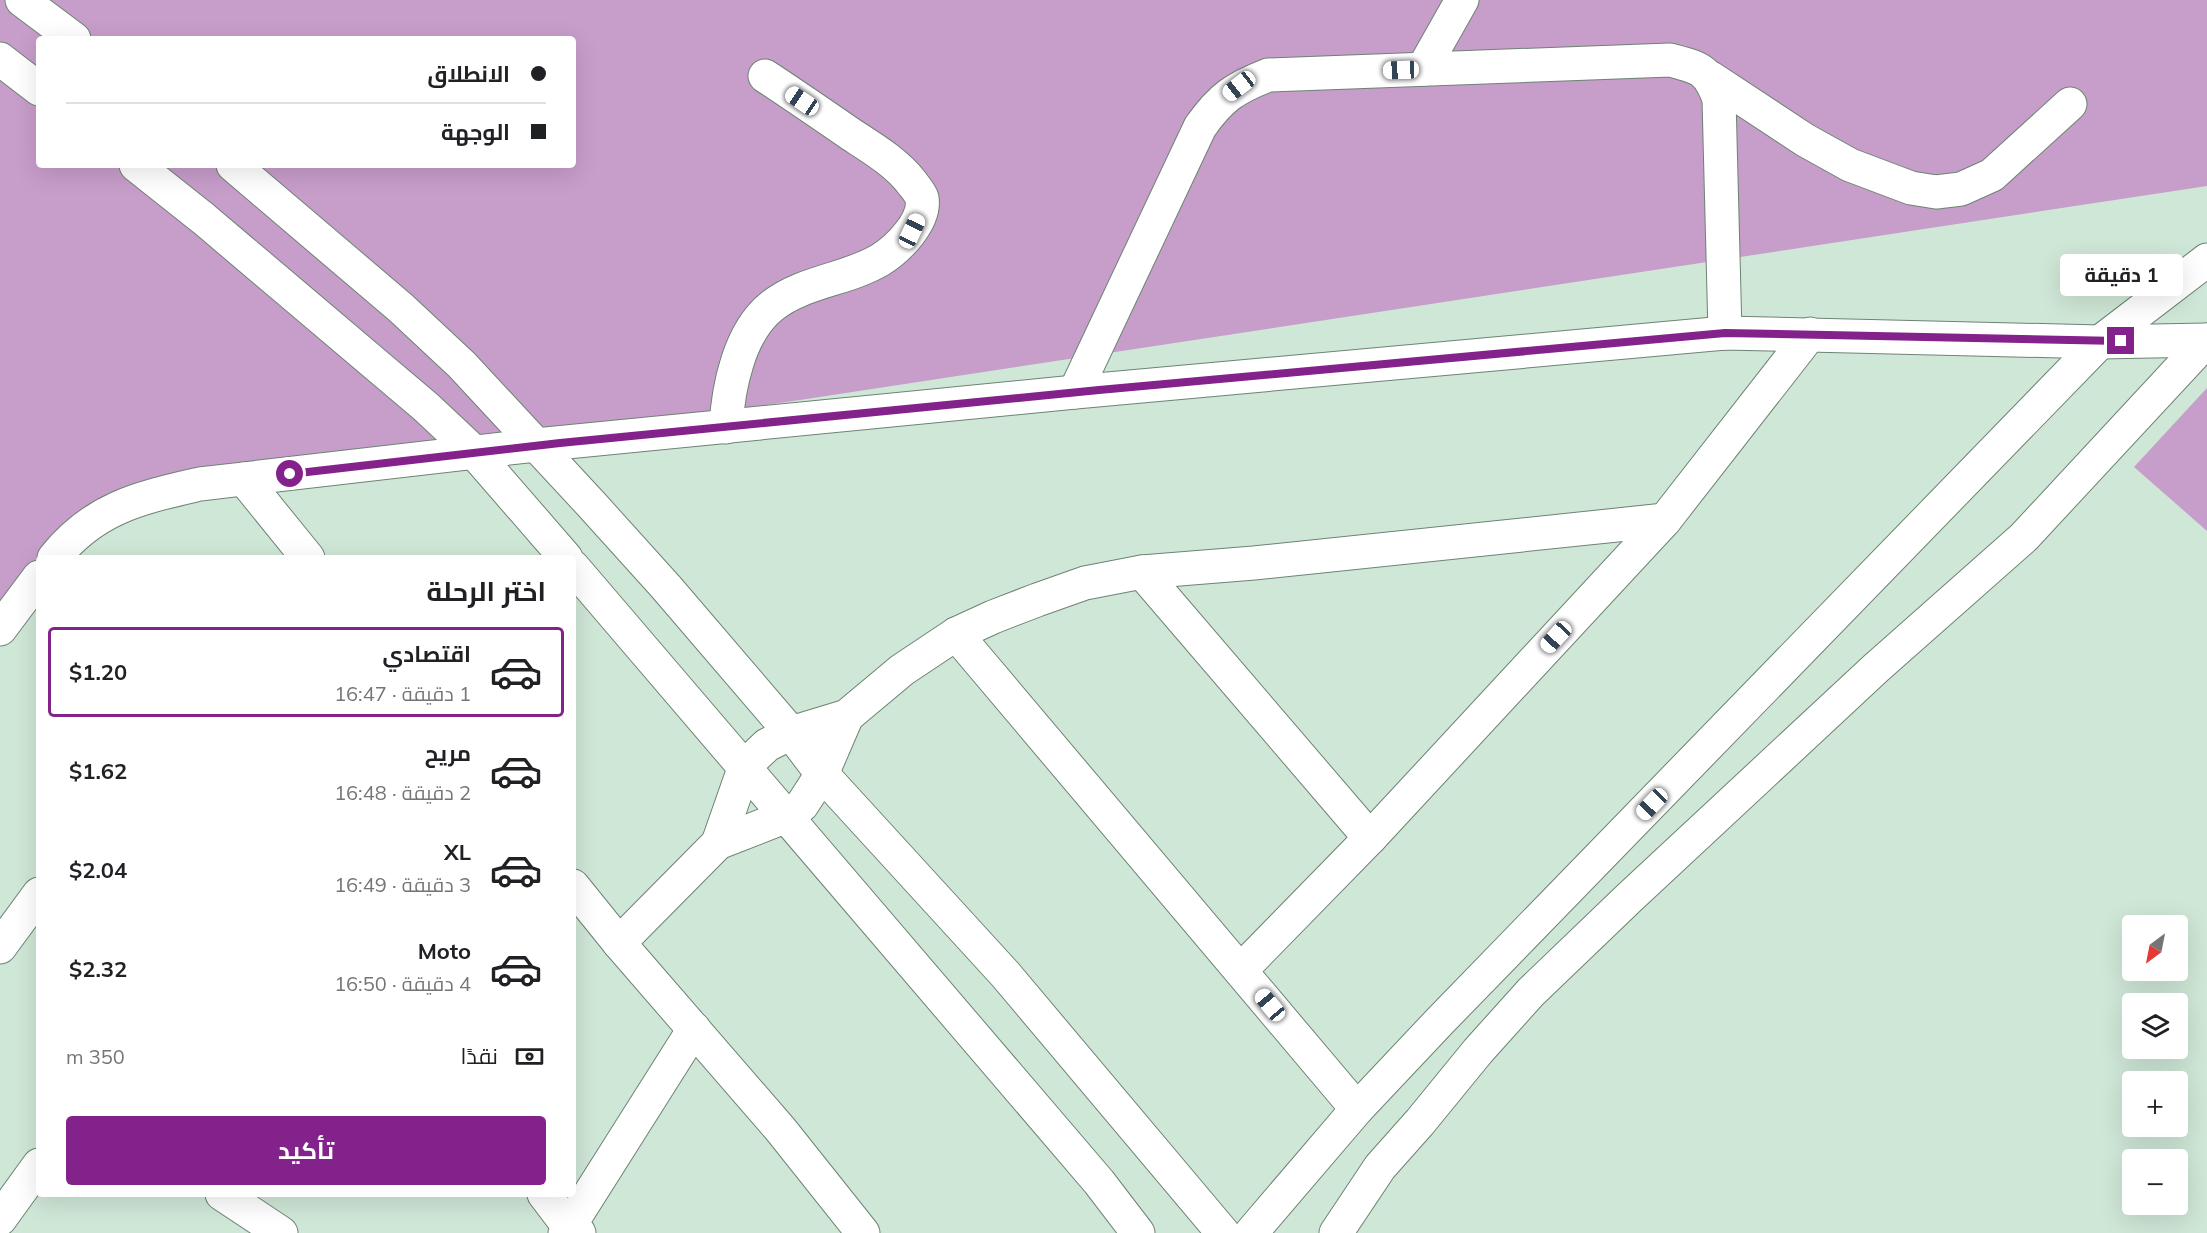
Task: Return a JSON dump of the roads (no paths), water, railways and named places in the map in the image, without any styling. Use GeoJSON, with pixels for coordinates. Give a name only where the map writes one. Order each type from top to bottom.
{"type":"FeatureCollection","features":[{"type":"Feature","properties":{"kind":"street"},"geometry":{"type":"LineString","coordinates":[[22,0],[70,36]]}},
{"type":"Feature","properties":{"kind":"street"},"geometry":{"type":"LineString","coordinates":[[1423,69],[1462,0]]}},
{"type":"Feature","properties":{"kind":"street"},"geometry":{"type":"LineString","coordinates":[[0,59],[36,87]]}},
{"type":"Feature","properties":{"kind":"street"},"geometry":{"type":"LineString","coordinates":[[1076,392],[1200,126],[1214,106],[1239,86],[1268,75],[1670,60],[1692,66],[1805,140],[1850,165],[1911,188],[1936,192],[1960,189],[1992,175],[2070,104]]}},
{"type":"Feature","properties":{"kind":"street"},"geometry":{"type":"LineString","coordinates":[[726,427],[732,381],[753,326],[771,307],[799,290],[861,270],[883,259],[912,231],[920,214],[922,197],[912,181],[878,152],[765,76]]}},
{"type":"Feature","properties":{"kind":"street"},"geometry":{"type":"LineString","coordinates":[[1711,78],[1719,99],[1725,333]]}},
{"type":"Feature","properties":{"kind":"street"},"geometry":{"type":"LineString","coordinates":[[140,168],[213,226],[426,407],[474,452],[563,555]]}},
{"type":"Feature","properties":{"kind":"street"},"geometry":{"type":"LineString","coordinates":[[237,168],[401,308],[462,366],[536,445],[666,587],[791,733],[822,774],[1005,974],[1223,1233]]}},
{"type":"Feature","properties":{"kind":"street"},"geometry":{"type":"LineString","coordinates":[[1251,1233],[1357,1109],[2100,342],[2207,260]]}},
{"type":"Feature","properties":{"kind":"street"},"geometry":{"type":"LineString","coordinates":[[61,555],[90,522],[120,506],[148,496],[200,484],[536,445],[1076,392],[1725,333],[2100,342],[2207,340]]}},
{"type":"Feature","properties":{"kind":"street"},"geometry":{"type":"LineString","coordinates":[[1241,970],[1370,838],[1665,520],[1810,334]]}},
{"type":"Feature","properties":{"kind":"street"},"geometry":{"type":"LineString","coordinates":[[1336,1233],[1380,1167],[1478,1051],[1532,992],[1629,898],[1876,668],[2024,537],[2207,340]]}},
{"type":"Feature","properties":{"kind":"street"},"geometry":{"type":"LineString","coordinates":[[244,479],[306,555]]}},
{"type":"Feature","properties":{"kind":"street"},"geometry":{"type":"LineString","coordinates":[[718,843],[745,766],[767,745],[791,733],[847,716],[902,670],[956,634],[993,616],[1085,584],[1142,572],[1254,563],[1665,520]]}},
{"type":"Feature","properties":{"kind":"street"},"geometry":{"type":"LineString","coordinates":[[576,570],[1099,1182],[1138,1233]]}},
{"type":"Feature","properties":{"kind":"street"},"geometry":{"type":"LineString","coordinates":[[1142,572],[1370,838]]}},
{"type":"Feature","properties":{"kind":"street"},"geometry":{"type":"LineString","coordinates":[[0,629],[36,581]]}},
{"type":"Feature","properties":{"kind":"street"},"geometry":{"type":"LineString","coordinates":[[956,634],[1357,1109]]}},
{"type":"Feature","properties":{"kind":"street"},"geometry":{"type":"LineString","coordinates":[[619,943],[718,843],[787,816],[802,805],[822,774],[847,716]]}},
{"type":"Feature","properties":{"kind":"street"},"geometry":{"type":"LineString","coordinates":[[576,890],[619,943],[781,1130],[863,1233]]}},
{"type":"Feature","properties":{"kind":"street"},"geometry":{"type":"LineString","coordinates":[[0,947],[36,898]]}},
{"type":"Feature","properties":{"kind":"street"},"geometry":{"type":"LineString","coordinates":[[546,1197],[571,1231],[694,1029]]}},
{"type":"Feature","properties":{"kind":"street"},"geometry":{"type":"LineString","coordinates":[[0,1219],[36,1170]]}},
{"type":"Feature","properties":{"kind":"street"},"geometry":{"type":"LineString","coordinates":[[227,1197],[281,1233]]}}]}
